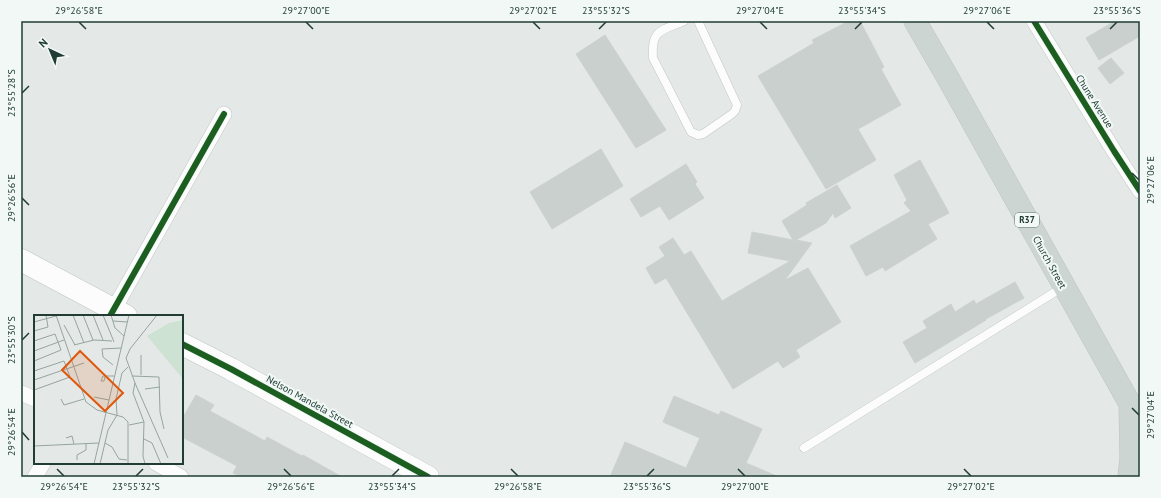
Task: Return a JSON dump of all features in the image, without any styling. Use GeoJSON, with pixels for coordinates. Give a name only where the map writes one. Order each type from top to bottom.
{"type":"FeatureCollection","features":[{"type":"Feature","properties":{"kind":"main road","name":"Church Street"},"geometry":{"type":"LineString","coordinates":[[915,21],[1136,412]]}},
{"type":"Feature","properties":{"kind":"main road"},"geometry":{"type":"LineString","coordinates":[[1129,477],[1136,412]]}},
{"type":"Feature","properties":{"kind":"street","name":"Chune Avenue"},"geometry":{"type":"LineString","coordinates":[[1034,21],[1140,191]]}},
{"type":"Feature","properties":{"kind":"street"},"geometry":{"type":"LineString","coordinates":[[21,260],[116,314],[224,114]]}},
{"type":"Feature","properties":{"kind":"street","name":"Nelson Mandela Street"},"geometry":{"type":"LineString","coordinates":[[183,345],[231,369],[428,477]]}},
{"type":"Feature","properties":{"kind":"street"},"geometry":{"type":"LineString","coordinates":[[21,393],[34,399]]}},
{"type":"Feature","properties":{"kind":"street"},"geometry":{"type":"LineString","coordinates":[[35,477],[42,464]]}},
{"type":"Feature","properties":{"kind":"street"},"geometry":{"type":"LineString","coordinates":[[158,464],[181,477]]}},
{"type":"Feature","properties":{"kind":"lane"},"geometry":{"type":"LineString","coordinates":[[684,21],[659,32],[654,37],[652,46],[653,58],[691,132],[698,135],[703,134],[732,114],[737,105],[698,21]]}},
{"type":"Feature","properties":{"kind":"lane"},"geometry":{"type":"LineString","coordinates":[[804,448],[1064,287]]}},
{"type":"Feature","properties":{"kind":"building"},"geometry":{"type":"Polygon","coordinates":[[[849,21],[860,21],[884,67],[881,69],[901,105],[858,129],[876,160],[826,189],[758,76],[814,43],[812,40],[849,21]]]}},
{"type":"Feature","properties":{"kind":"building"},"geometry":{"type":"Polygon","coordinates":[[[1115,21],[1140,21],[1140,36],[1099,60],[1086,38],[1115,21]]]}},
{"type":"Feature","properties":{"kind":"building"},"geometry":{"type":"Polygon","coordinates":[[[605,35],[666,130],[636,148],[576,54],[605,35]]]}},
{"type":"Feature","properties":{"kind":"building"},"geometry":{"type":"Polygon","coordinates":[[[1111,58],[1124,73],[1110,84],[1098,68],[1111,58]]]}},
{"type":"Feature","properties":{"kind":"building"},"geometry":{"type":"Polygon","coordinates":[[[601,149],[623,186],[552,229],[530,192],[601,149]]]}},
{"type":"Feature","properties":{"kind":"building"},"geometry":{"type":"Polygon","coordinates":[[[920,160],[949,213],[928,224],[937,239],[885,271],[883,267],[866,276],[850,246],[911,211],[904,203],[907,200],[894,175],[920,160]]]}},
{"type":"Feature","properties":{"kind":"building"},"geometry":{"type":"Polygon","coordinates":[[[686,164],[697,182],[695,184],[704,198],[669,220],[660,206],[641,217],[630,199],[686,164]]]}},
{"type":"Feature","properties":{"kind":"building"},"geometry":{"type":"Polygon","coordinates":[[[837,185],[851,208],[835,218],[833,213],[826,223],[796,240],[812,243],[785,280],[808,268],[841,322],[796,350],[800,357],[783,368],[778,361],[733,389],[666,278],[655,284],[646,268],[665,256],[659,247],[673,238],[684,255],[691,251],[722,301],[790,261],[748,253],[752,232],[793,240],[782,221],[807,205],[806,203],[837,185]]]}},
{"type":"Feature","properties":{"kind":"building"},"geometry":{"type":"Polygon","coordinates":[[[1015,282],[1024,298],[986,319],[915,363],[903,342],[927,328],[923,321],[951,304],[955,312],[974,300],[976,304],[1015,282]]]}},
{"type":"Feature","properties":{"kind":"building"},"geometry":{"type":"Polygon","coordinates":[[[196,395],[214,405],[210,411],[265,441],[267,437],[302,456],[303,455],[342,477],[241,477],[233,473],[237,466],[183,438],[183,417],[196,395]]]}},
{"type":"Feature","properties":{"kind":"building"},"geometry":{"type":"Polygon","coordinates":[[[674,396],[719,415],[721,411],[762,429],[746,463],[779,477],[610,477],[625,442],[686,468],[700,438],[663,422],[674,396]]]}},
{"type":"Feature","properties":{"kind":"cycle path"},"geometry":{"type":"LineString","coordinates":[[1034,21],[1140,191]]}},
{"type":"Feature","properties":{"kind":"cycle path"},"geometry":{"type":"LineString","coordinates":[[111,315],[224,114]]}},
{"type":"Feature","properties":{"kind":"cycle path"},"geometry":{"type":"LineString","coordinates":[[183,345],[231,369],[428,477]]}}]}
